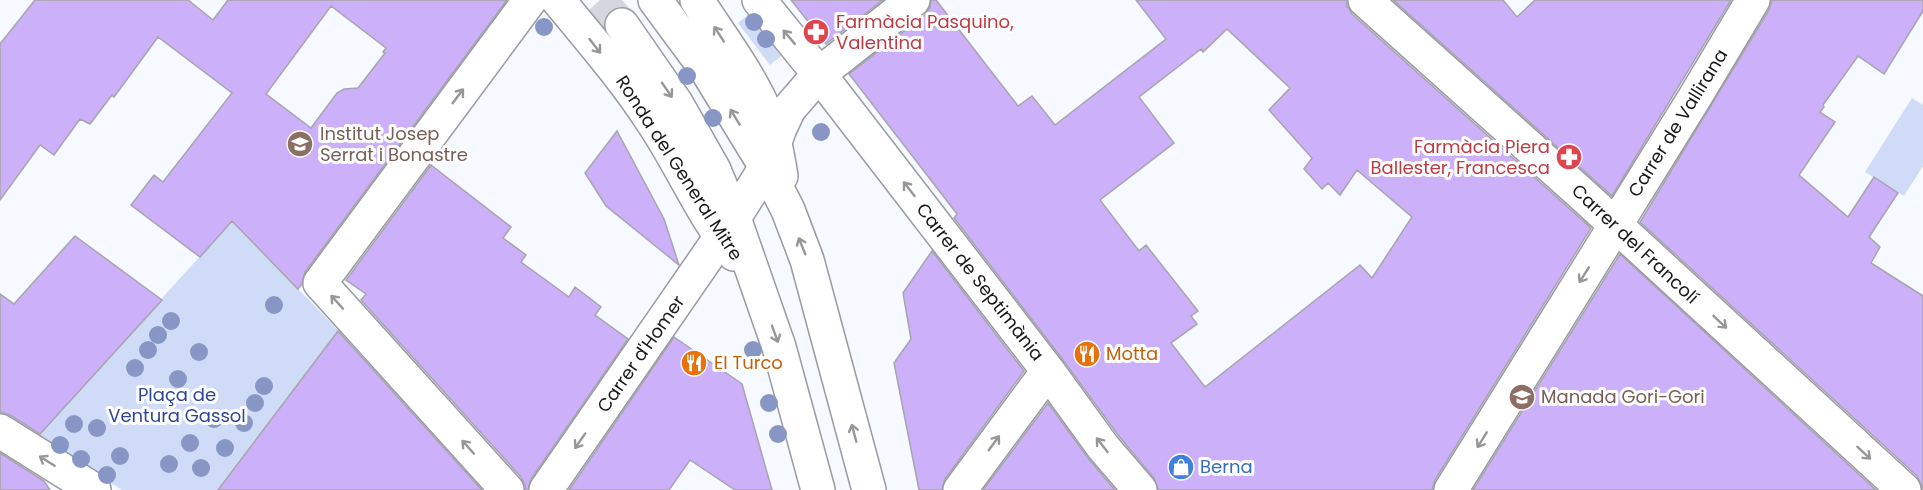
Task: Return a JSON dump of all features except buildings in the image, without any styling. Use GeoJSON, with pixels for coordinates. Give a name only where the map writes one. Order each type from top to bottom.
{"type":"FeatureCollection","features":[{"type":"Feature","properties":{"kind":"street"},"geometry":{"type":"LineString","coordinates":[[507,490],[320,283],[530,0]]}},
{"type":"Feature","properties":{"kind":"street","name":"Ronda del General Mitre"},"geometry":{"type":"LineString","coordinates":[[558,0],[651,119],[678,161],[696,196],[728,228]]}},
{"type":"Feature","properties":{"kind":"street"},"geometry":{"type":"LineString","coordinates":[[655,0],[770,154]]}},
{"type":"Feature","properties":{"kind":"street"},"geometry":{"type":"LineString","coordinates":[[697,0],[753,87],[769,121],[770,154],[807,260],[869,490]]}},
{"type":"Feature","properties":{"kind":"street"},"geometry":{"type":"LineString","coordinates":[[759,0],[819,74]]}},
{"type":"Feature","properties":{"kind":"street","name":"Carrer d'Homer"},"geometry":{"type":"LineString","coordinates":[[546,490],[728,228],[770,154],[789,109],[819,74],[913,0]]}},
{"type":"Feature","properties":{"kind":"street","name":"Carrer del Francolí"},"geometry":{"type":"LineString","coordinates":[[1365,0],[1904,490]]}},
{"type":"Feature","properties":{"kind":"street","name":"Carrer de Vallirana"},"geometry":{"type":"LineString","coordinates":[[1451,490],[1753,0]]}},
{"type":"Feature","properties":{"kind":"street","name":"Ronda del General Mitre"},"geometry":{"type":"LineString","coordinates":[[622,25],[676,103],[714,171],[728,228],[754,279],[779,347],[818,490]]}},
{"type":"Feature","properties":{"kind":"street","name":"Carrer de Septimània"},"geometry":{"type":"LineString","coordinates":[[819,74],[1048,370],[1103,447],[1140,490]]}},
{"type":"Feature","properties":{"kind":"street"},"geometry":{"type":"LineString","coordinates":[[960,490],[1048,370]]}},
{"type":"Feature","properties":{"kind":"street"},"geometry":{"type":"LineString","coordinates":[[0,431],[94,490]]}},
{"type":"Feature","properties":{"kind":"green space"},"geometry":{"type":"Polygon","coordinates":[[[755,9],[788,51],[770,65],[738,23],[755,9]]]}},
{"type":"Feature","properties":{"kind":"green space"},"geometry":{"type":"Polygon","coordinates":[[[1912,98],[1923,105],[1923,166],[1904,196],[1865,172],[1912,98]]]}},
{"type":"Feature","properties":{"kind":"green space","name":"Plaça de Ventura Gassol"},"geometry":{"type":"Polygon","coordinates":[[[232,221],[338,330],[218,490],[122,490],[36,437],[232,221]]]}},
{"type":"Feature","properties":{"kind":"tunnel"},"geometry":{"type":"LineString","coordinates":[[600,0],[622,25]]}},
{"type":"Feature","properties":{"kind":"place","name":"Farmàcia Pasquino, Valentina"},"geometry":{"type":"Point","coordinates":[816,32]}},
{"type":"Feature","properties":{"kind":"place","name":"Institut Josep Serrat i Bonastre"},"geometry":{"type":"Point","coordinates":[300,144]}},
{"type":"Feature","properties":{"kind":"place","name":"Farmàcia Piera Ballester, Francesca"},"geometry":{"type":"Point","coordinates":[1569,157]}},
{"type":"Feature","properties":{"kind":"place","name":"Motta"},"geometry":{"type":"Point","coordinates":[1087,354]}},
{"type":"Feature","properties":{"kind":"place","name":"El Turco"},"geometry":{"type":"Point","coordinates":[694,363]}},
{"type":"Feature","properties":{"kind":"place","name":"Manada Gori-Gori"},"geometry":{"type":"Point","coordinates":[1522,397]}},
{"type":"Feature","properties":{"kind":"place","name":"Berna"},"geometry":{"type":"Point","coordinates":[1181,467]}}]}
